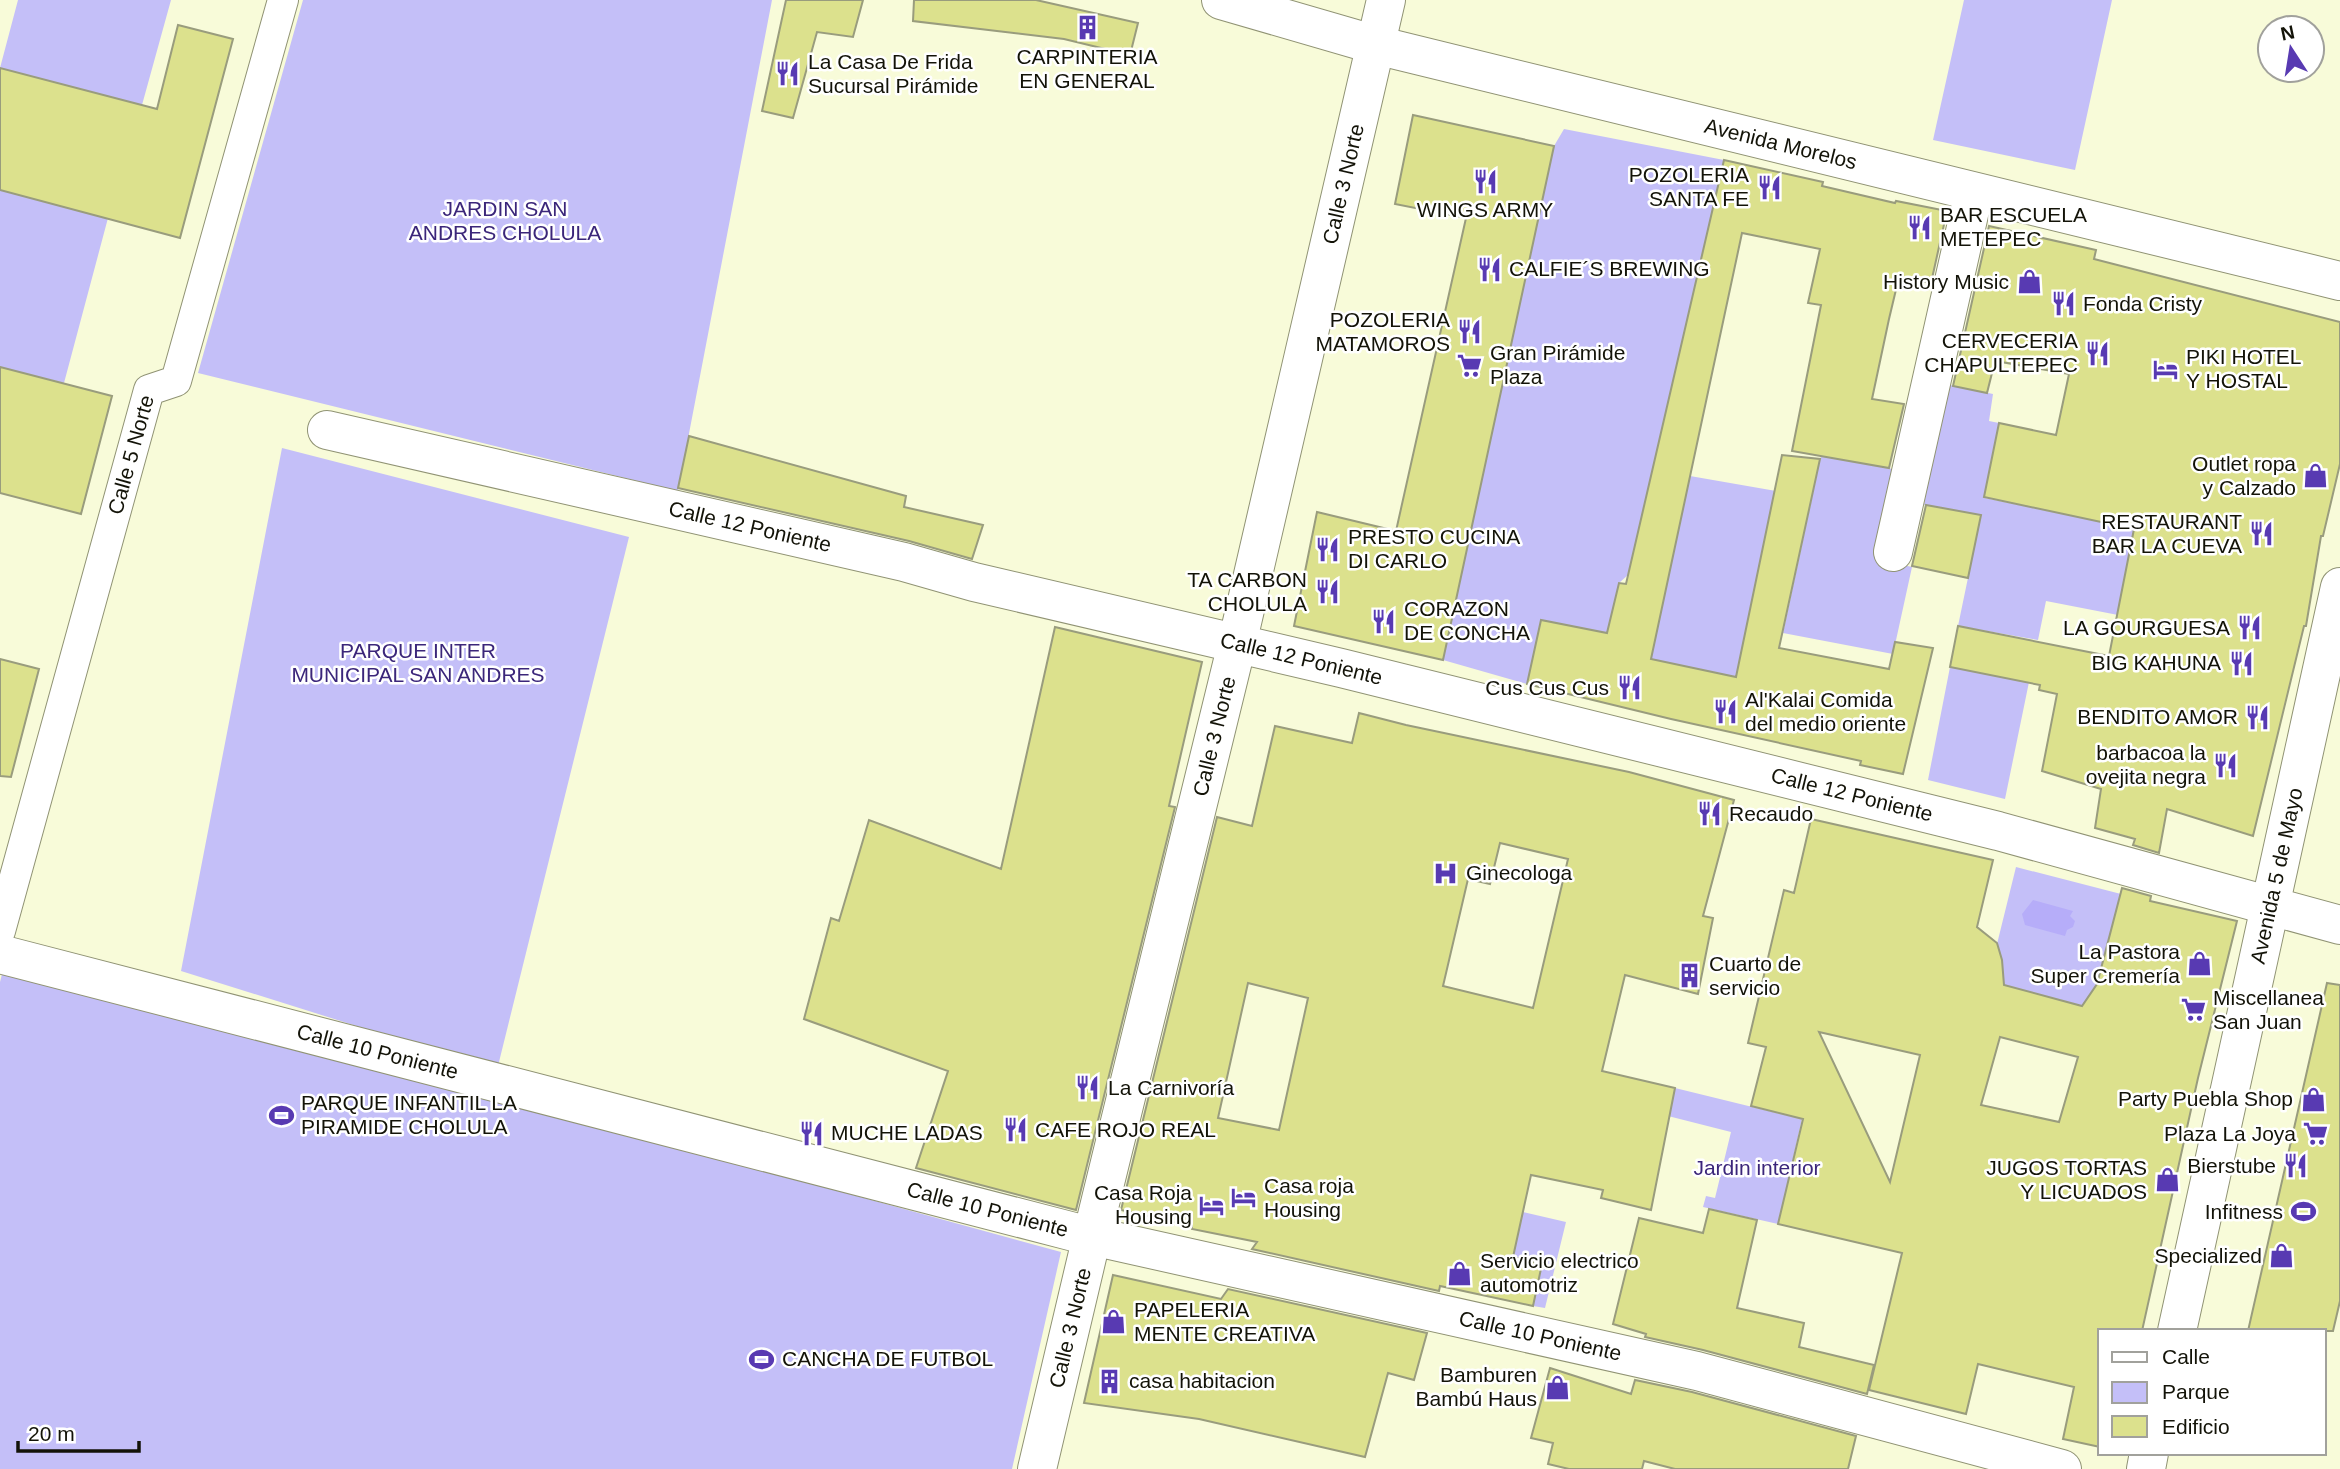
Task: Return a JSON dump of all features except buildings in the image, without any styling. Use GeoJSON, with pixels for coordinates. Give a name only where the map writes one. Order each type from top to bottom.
{"type":"FeatureCollection","features":[{"type":"Feature","properties":{"kind":"street","name":"Calle 5 Norte"},"geometry":{"type":"LineString","coordinates":[[0,930],[149,390],[176,381],[283,0]]}},
{"type":"Feature","properties":{"kind":"street","name":"Avenida Morelos"},"geometry":{"type":"LineString","coordinates":[[1221,0],[1376,45],[2340,281]]}},
{"type":"Feature","properties":{"kind":"street","name":"Calle 3 Norte"},"geometry":{"type":"LineString","coordinates":[[1037,1469],[1091,1236],[1237,644],[1386,0]]}},
{"type":"Feature","properties":{"kind":"street"},"geometry":{"type":"LineString","coordinates":[[1893,552],[1974,192]]}},
{"type":"Feature","properties":{"kind":"street","name":"Calle 12 Poniente"},"geometry":{"type":"LineString","coordinates":[[327,430],[904,562],[974,582],[1998,831],[2340,925]]}},
{"type":"Feature","properties":{"kind":"street","name":"Avenida 5 de Mayo"},"geometry":{"type":"LineString","coordinates":[[2177,1329],[2340,587]]}},
{"type":"Feature","properties":{"kind":"street","name":"Calle 10 Poniente"},"geometry":{"type":"LineString","coordinates":[[0,954],[1091,1236],[1697,1371],[2062,1469]]}},
{"type":"Feature","properties":{"kind":"green space"},"geometry":{"type":"Polygon","coordinates":[[[18,0],[171,0],[142,105],[0,68],[18,0]]]}},
{"type":"Feature","properties":{"kind":"green space","name":"JARDIN SAN ANDRES CHOLULA"},"geometry":{"type":"Polygon","coordinates":[[[303,0],[772,0],[678,491],[198,373],[303,0]]]}},
{"type":"Feature","properties":{"kind":"green space"},"geometry":{"type":"Polygon","coordinates":[[[1964,0],[2112,0],[2075,170],[1933,140],[1964,0]]]}},
{"type":"Feature","properties":{"kind":"green space"},"geometry":{"type":"Polygon","coordinates":[[[1564,129],[1724,160],[1629,574],[1619,583],[1607,633],[1541,620],[1527,684],[1443,660],[1554,146],[1564,129]]]}},
{"type":"Feature","properties":{"kind":"green space"},"geometry":{"type":"Polygon","coordinates":[[[0,190],[108,218],[64,383],[0,367],[0,190]]]}},
{"type":"Feature","properties":{"kind":"green space"},"geometry":{"type":"Polygon","coordinates":[[[1945,384],[1993,394],[1989,421],[1999,423],[1985,498],[2145,531],[2118,615],[2046,601],[2038,640],[1958,626],[1981,515],[1924,505],[1945,384]]]}},
{"type":"Feature","properties":{"kind":"green space","name":"PARQUE INTER MUNICIPAL SAN ANDRES"},"geometry":{"type":"Polygon","coordinates":[[[282,448],[629,537],[497,1070],[181,971],[282,448]]]}},
{"type":"Feature","properties":{"kind":"green space"},"geometry":{"type":"Polygon","coordinates":[[[1821,456],[1898,470],[1881,560],[1912,567],[1893,654],[1783,633],[1821,456]]]}},
{"type":"Feature","properties":{"kind":"green space"},"geometry":{"type":"Polygon","coordinates":[[[1690,476],[1776,491],[1736,677],[1651,659],[1690,476]]]}},
{"type":"Feature","properties":{"kind":"green space"},"geometry":{"type":"Polygon","coordinates":[[[1950,667],[2029,682],[2005,799],[1928,780],[1950,667]]]}},
{"type":"Feature","properties":{"kind":"green space"},"geometry":{"type":"Polygon","coordinates":[[[2016,867],[2121,894],[2091,1008],[2001,984],[2002,960],[1997,944],[2016,867]]]}},
{"type":"Feature","properties":{"kind":"green space","name":"PARQUE INFANTIL LA PIRAMIDE CHOLULA"},"geometry":{"type":"Polygon","coordinates":[[[5,962],[1061,1252],[1012,1469],[0,1469],[0,982],[5,962]]]}},
{"type":"Feature","properties":{"kind":"green space","name":"Jardin interior"},"geometry":{"type":"Polygon","coordinates":[[[1675,1088],[1802,1119],[1778,1224],[1703,1207],[1706,1196],[1715,1198],[1731,1132],[1668,1116],[1675,1088]]]}},
{"type":"Feature","properties":{"kind":"green space"},"geometry":{"type":"Polygon","coordinates":[[[1523,1212],[1566,1222],[1545,1308],[1533,1306],[1542,1264],[1513,1257],[1523,1212]]]}},
{"type":"Feature","properties":{"kind":"shaded area"},"geometry":{"type":"Polygon","coordinates":[[[2033,900],[2073,911],[2070,916],[2075,921],[2073,927],[2067,930],[2065,936],[2025,925],[2022,914],[2033,900]]]}},
{"type":"Feature","properties":{"kind":"place","name":"CARPINTERIA EN GENERAL"},"geometry":{"type":"Point","coordinates":[1087,28]}},
{"type":"Feature","properties":{"kind":"place","name":"La Casa De Frida Sucursal Pirámide"},"geometry":{"type":"Point","coordinates":[788,74]}},
{"type":"Feature","properties":{"kind":"place","name":"WINGS ARMY"},"geometry":{"type":"Point","coordinates":[1485,181]}},
{"type":"Feature","properties":{"kind":"place","name":"POZOLERIA SANTA FE"},"geometry":{"type":"Point","coordinates":[1769,187]}},
{"type":"Feature","properties":{"kind":"place","name":"BAR ESCUELA METEPEC"},"geometry":{"type":"Point","coordinates":[1920,227]}},
{"type":"Feature","properties":{"kind":"place","name":"CALFIE´S BREWING"},"geometry":{"type":"Point","coordinates":[1489,269]}},
{"type":"Feature","properties":{"kind":"place","name":"History Music"},"geometry":{"type":"Point","coordinates":[2029,282]}},
{"type":"Feature","properties":{"kind":"place","name":"Fonda Cristy"},"geometry":{"type":"Point","coordinates":[2063,304]}},
{"type":"Feature","properties":{"kind":"place","name":"POZOLERIA MATAMOROS"},"geometry":{"type":"Point","coordinates":[1470,332]}},
{"type":"Feature","properties":{"kind":"place","name":"CERVECERIA CHAPULTEPEC"},"geometry":{"type":"Point","coordinates":[2098,353]}},
{"type":"Feature","properties":{"kind":"place","name":"Gran Pirámide Plaza"},"geometry":{"type":"Point","coordinates":[1470,365]}},
{"type":"Feature","properties":{"kind":"place","name":"PIKI HOTEL Y HOSTAL"},"geometry":{"type":"Point","coordinates":[2166,369]}},
{"type":"Feature","properties":{"kind":"place","name":"Outlet ropa y Calzado"},"geometry":{"type":"Point","coordinates":[2316,476]}},
{"type":"Feature","properties":{"kind":"place","name":"RESTAURANT BAR LA CUEVA"},"geometry":{"type":"Point","coordinates":[2262,534]}},
{"type":"Feature","properties":{"kind":"place","name":"PRESTO CUCINA DI CARLO"},"geometry":{"type":"Point","coordinates":[1328,549]}},
{"type":"Feature","properties":{"kind":"place","name":"TA CARBON CHOLULA"},"geometry":{"type":"Point","coordinates":[1327,592]}},
{"type":"Feature","properties":{"kind":"place","name":"CORAZON DE CONCHA"},"geometry":{"type":"Point","coordinates":[1384,621]}},
{"type":"Feature","properties":{"kind":"place","name":"LA GOURGUESA"},"geometry":{"type":"Point","coordinates":[2250,628]}},
{"type":"Feature","properties":{"kind":"place","name":"BIG KAHUNA"},"geometry":{"type":"Point","coordinates":[2241,663]}},
{"type":"Feature","properties":{"kind":"place","name":"Cus Cus Cus"},"geometry":{"type":"Point","coordinates":[1629,688]}},
{"type":"Feature","properties":{"kind":"place","name":"Al'Kalai Comida del medio oriente"},"geometry":{"type":"Point","coordinates":[1725,712]}},
{"type":"Feature","properties":{"kind":"place","name":"BENDITO AMOR"},"geometry":{"type":"Point","coordinates":[2258,717]}},
{"type":"Feature","properties":{"kind":"place","name":"barbacoa la ovejita negra"},"geometry":{"type":"Point","coordinates":[2226,765]}},
{"type":"Feature","properties":{"kind":"place","name":"Recaudo"},"geometry":{"type":"Point","coordinates":[1709,814]}},
{"type":"Feature","properties":{"kind":"place","name":"Ginecologa"},"geometry":{"type":"Point","coordinates":[1446,873]}},
{"type":"Feature","properties":{"kind":"place","name":"La Pastora Super Cremería"},"geometry":{"type":"Point","coordinates":[2200,964]}},
{"type":"Feature","properties":{"kind":"place","name":"Cuarto de servicio"},"geometry":{"type":"Point","coordinates":[1689,976]}},
{"type":"Feature","properties":{"kind":"place","name":"Miscellanea San Juan"},"geometry":{"type":"Point","coordinates":[2193,1010]}},
{"type":"Feature","properties":{"kind":"place","name":"La Carnivoría"},"geometry":{"type":"Point","coordinates":[1088,1088]}},
{"type":"Feature","properties":{"kind":"place","name":"Party Puebla Shop"},"geometry":{"type":"Point","coordinates":[2313,1099]}},
{"type":"Feature","properties":{"kind":"place","name":"PARQUE INFANTIL LA PIRAMIDE CHOLULA"},"geometry":{"type":"Point","coordinates":[281,1115]}},
{"type":"Feature","properties":{"kind":"place","name":"CAFE ROJO REAL"},"geometry":{"type":"Point","coordinates":[1015,1130]}},
{"type":"Feature","properties":{"kind":"place","name":"MUCHE LADAS"},"geometry":{"type":"Point","coordinates":[811,1133]}},
{"type":"Feature","properties":{"kind":"place","name":"Plaza La Joya"},"geometry":{"type":"Point","coordinates":[2316,1134]}},
{"type":"Feature","properties":{"kind":"place","name":"Bierstube"},"geometry":{"type":"Point","coordinates":[2296,1166]}},
{"type":"Feature","properties":{"kind":"place","name":"JUGOS TORTAS Y LICUADOS"},"geometry":{"type":"Point","coordinates":[2167,1180]}},
{"type":"Feature","properties":{"kind":"place","name":"Casa roja Housing"},"geometry":{"type":"Point","coordinates":[1244,1198]}},
{"type":"Feature","properties":{"kind":"place","name":"Casa Roja Housing"},"geometry":{"type":"Point","coordinates":[1212,1205]}},
{"type":"Feature","properties":{"kind":"place","name":"Infitness"},"geometry":{"type":"Point","coordinates":[2303,1212]}},
{"type":"Feature","properties":{"kind":"place","name":"Specialized"},"geometry":{"type":"Point","coordinates":[2282,1256]}},
{"type":"Feature","properties":{"kind":"place","name":"Servicio electrico automotriz"},"geometry":{"type":"Point","coordinates":[1460,1273]}},
{"type":"Feature","properties":{"kind":"place","name":"PAPELERIA MENTE CREATIVA"},"geometry":{"type":"Point","coordinates":[1114,1322]}},
{"type":"Feature","properties":{"kind":"place","name":"CANCHA DE FUTBOL"},"geometry":{"type":"Point","coordinates":[762,1359]}},
{"type":"Feature","properties":{"kind":"place","name":"casa habitacion"},"geometry":{"type":"Point","coordinates":[1109,1381]}},
{"type":"Feature","properties":{"kind":"place","name":"Bamburen Bambú Haus"},"geometry":{"type":"Point","coordinates":[1557,1387]}}]}
